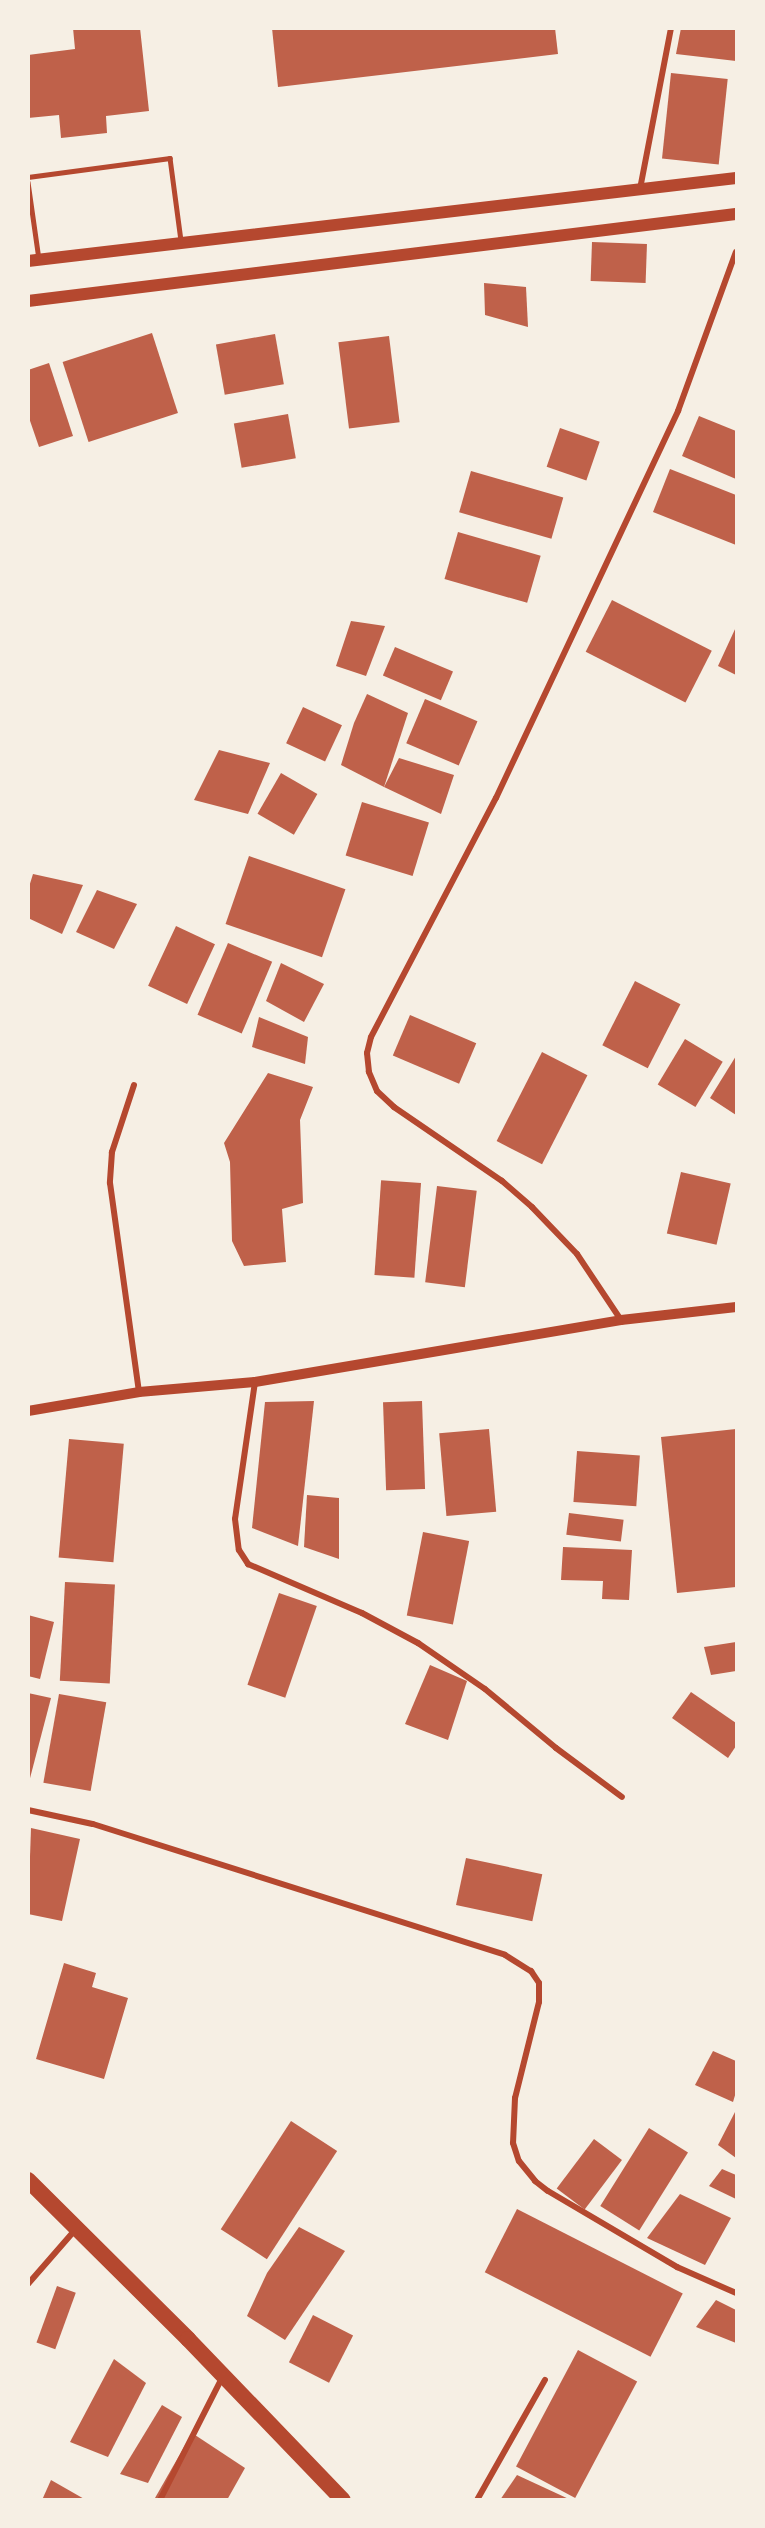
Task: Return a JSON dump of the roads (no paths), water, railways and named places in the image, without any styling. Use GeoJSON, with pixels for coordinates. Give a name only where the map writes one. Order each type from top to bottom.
{"type":"FeatureCollection","features":[{"type":"Feature","properties":{"kind":"highway"},"geometry":{"type":"LineString","coordinates":[[28,2180],[343,2499]]}},
{"type":"Feature","properties":{"kind":"main road"},"geometry":{"type":"LineString","coordinates":[[34,261],[736,178]]}},
{"type":"Feature","properties":{"kind":"main road"},"geometry":{"type":"LineString","coordinates":[[28,300],[736,214]]}},
{"type":"Feature","properties":{"kind":"street"},"geometry":{"type":"LineString","coordinates":[[640,189],[671,28]]}},
{"type":"Feature","properties":{"kind":"street"},"geometry":{"type":"LineString","coordinates":[[621,1320],[577,1254],[532,1207],[502,1181],[394,1107],[377,1091],[369,1072],[367,1053],[371,1037],[496,798],[678,411],[736,252]]}},
{"type":"Feature","properties":{"kind":"street"},"geometry":{"type":"LineString","coordinates":[[134,1085],[112,1152],[110,1183],[139,1392]]}},
{"type":"Feature","properties":{"kind":"street"},"geometry":{"type":"LineString","coordinates":[[28,1411],[139,1392],[255,1382],[621,1320],[736,1307]]}},
{"type":"Feature","properties":{"kind":"street"},"geometry":{"type":"LineString","coordinates":[[255,1382],[235,1519],[239,1550],[248,1564],[362,1613],[418,1643],[485,1689],[556,1748],[622,1797]]}},
{"type":"Feature","properties":{"kind":"street"},"geometry":{"type":"LineString","coordinates":[[28,1810],[93,1824],[505,1955],[531,1971],[539,1983],[539,2002],[515,2098],[513,2143],[519,2161],[534,2181],[548,2191],[677,2267],[736,2294]]}},
{"type":"Feature","properties":{"kind":"street"},"geometry":{"type":"LineString","coordinates":[[28,2284],[75,2229]]}},
{"type":"Feature","properties":{"kind":"street"},"geometry":{"type":"LineString","coordinates":[[160,2499],[224,2376]]}},
{"type":"Feature","properties":{"kind":"street"},"geometry":{"type":"LineString","coordinates":[[477,2499],[545,2380]]}},
{"type":"Feature","properties":{"kind":"lane"},"geometry":{"type":"LineString","coordinates":[[28,177],[170,158],[181,243]]}},
{"type":"Feature","properties":{"kind":"lane"},"geometry":{"type":"LineString","coordinates":[[28,182],[34,261]]}}]}
